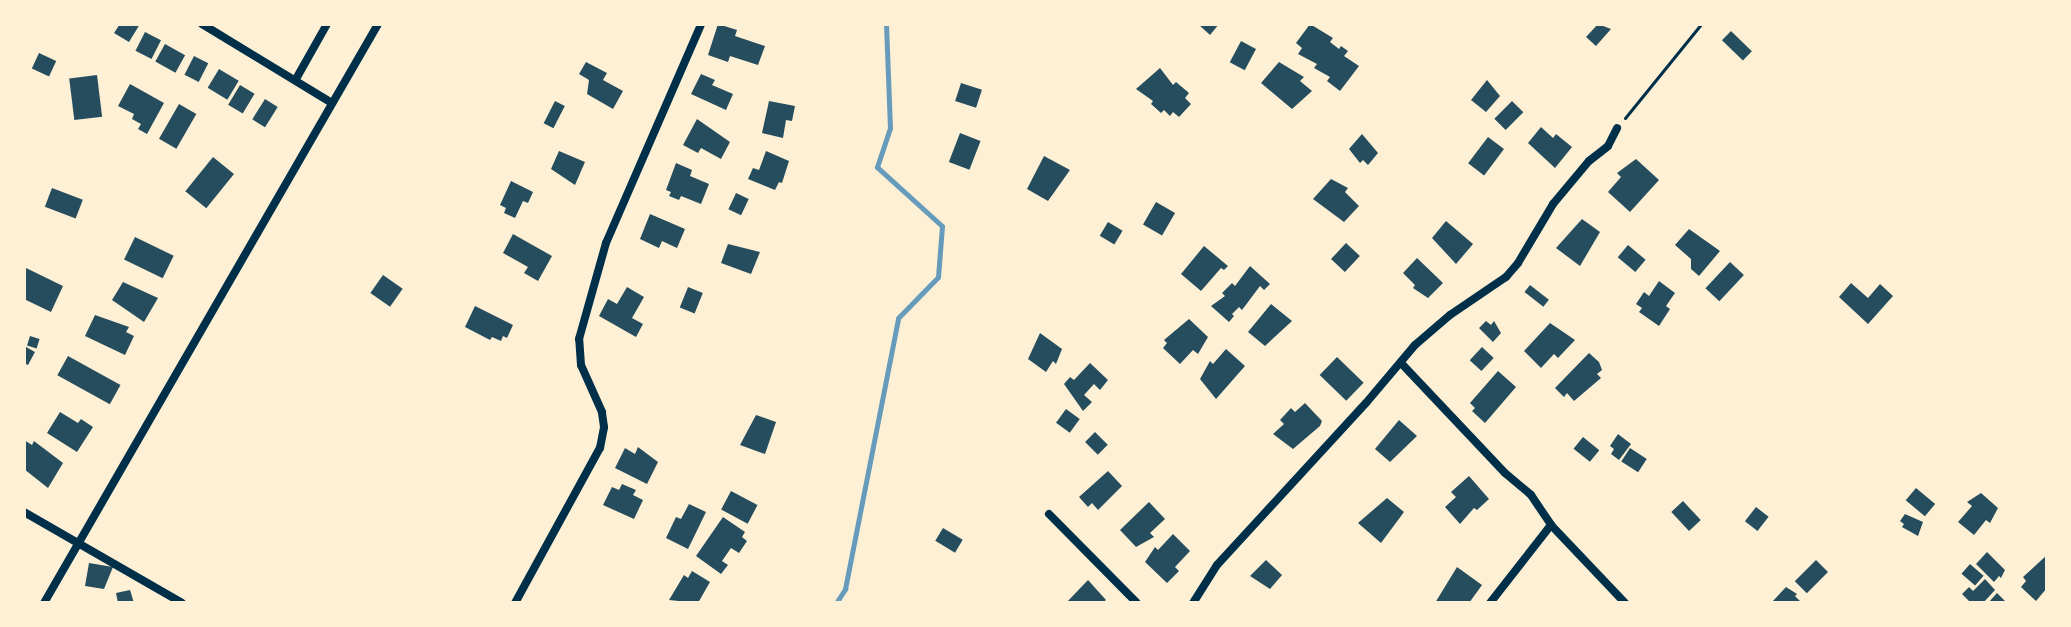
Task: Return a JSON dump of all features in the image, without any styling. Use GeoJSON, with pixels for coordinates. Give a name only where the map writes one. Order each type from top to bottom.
{"type":"FeatureCollection","features":[{"type":"Feature","properties":{"kind":"street"},"geometry":{"type":"LineString","coordinates":[[202,24],[332,103]]}},
{"type":"Feature","properties":{"kind":"street"},"geometry":{"type":"LineString","coordinates":[[296,79],[327,24]]}},
{"type":"Feature","properties":{"kind":"street"},"geometry":{"type":"LineString","coordinates":[[44,603],[378,24]]}},
{"type":"Feature","properties":{"kind":"street"},"geometry":{"type":"LineString","coordinates":[[515,603],[600,448],[604,427],[602,412],[581,365],[579,339],[606,243],[701,24]]}},
{"type":"Feature","properties":{"kind":"street"},"geometry":{"type":"LineString","coordinates":[[1193,603],[1217,565],[1431,329],[1506,277],[1553,204],[1589,161],[1608,146],[1617,128]]}},
{"type":"Feature","properties":{"kind":"street"},"geometry":{"type":"LineString","coordinates":[[1401,363],[1505,473],[1531,495],[1551,525],[1625,603]]}},
{"type":"Feature","properties":{"kind":"street"},"geometry":{"type":"LineString","coordinates":[[24,512],[182,603]]}},
{"type":"Feature","properties":{"kind":"street"},"geometry":{"type":"LineString","coordinates":[[1049,514],[1137,603]]}},
{"type":"Feature","properties":{"kind":"street"},"geometry":{"type":"LineString","coordinates":[[1490,603],[1551,525]]}},
{"type":"Feature","properties":{"kind":"path"},"geometry":{"type":"LineString","coordinates":[[1617,128],[1701,24]]}},
{"type":"Feature","properties":{"kind":"building"},"geometry":{"type":"Polygon","coordinates":[[[120,24],[140,24],[129,42],[114,33],[120,24]]]}},
{"type":"Feature","properties":{"kind":"building"},"geometry":{"type":"Polygon","coordinates":[[[718,24],[737,30],[735,36],[765,46],[758,65],[730,56],[728,62],[708,55],[718,24]]]}},
{"type":"Feature","properties":{"kind":"building"},"geometry":{"type":"Polygon","coordinates":[[[1198,24],[1219,24],[1210,35],[1198,24]]]}},
{"type":"Feature","properties":{"kind":"building"},"geometry":{"type":"Polygon","coordinates":[[[1310,24],[1333,38],[1330,42],[1348,51],[1344,56],[1359,66],[1340,91],[1327,81],[1330,77],[1314,68],[1317,64],[1298,54],[1302,48],[1296,43],[1310,24]]]}},
{"type":"Feature","properties":{"kind":"building"},"geometry":{"type":"Polygon","coordinates":[[[1598,24],[1611,29],[1596,46],[1586,37],[1598,24]]]}},
{"type":"Feature","properties":{"kind":"building"},"geometry":{"type":"Polygon","coordinates":[[[1731,31],[1752,51],[1743,60],[1722,40],[1731,31]]]}},
{"type":"Feature","properties":{"kind":"building"},"geometry":{"type":"Polygon","coordinates":[[[145,32],[161,40],[152,59],[135,51],[145,32]]]}},
{"type":"Feature","properties":{"kind":"building"},"geometry":{"type":"Polygon","coordinates":[[[1241,41],[1256,49],[1245,70],[1230,62],[1241,41]]]}},
{"type":"Feature","properties":{"kind":"building"},"geometry":{"type":"Polygon","coordinates":[[[165,44],[185,55],[175,73],[155,61],[165,44]]]}},
{"type":"Feature","properties":{"kind":"building"},"geometry":{"type":"Polygon","coordinates":[[[39,53],[56,61],[49,76],[32,68],[39,53]]]}},
{"type":"Feature","properties":{"kind":"building"},"geometry":{"type":"Polygon","coordinates":[[[194,56],[208,63],[199,82],[184,75],[194,56]]]}},
{"type":"Feature","properties":{"kind":"building"},"geometry":{"type":"Polygon","coordinates":[[[586,62],[607,73],[603,80],[623,91],[613,109],[587,94],[589,80],[579,74],[586,62]]]}},
{"type":"Feature","properties":{"kind":"building"},"geometry":{"type":"Polygon","coordinates":[[[1279,62],[1304,77],[1300,81],[1312,91],[1292,109],[1261,83],[1279,62]]]}},
{"type":"Feature","properties":{"kind":"building"},"geometry":{"type":"Polygon","coordinates":[[[1160,68],[1173,85],[1176,82],[1189,93],[1185,98],[1191,104],[1179,117],[1173,112],[1170,116],[1164,110],[1161,113],[1151,104],[1153,101],[1136,89],[1160,68]]]}},
{"type":"Feature","properties":{"kind":"building"},"geometry":{"type":"Polygon","coordinates":[[[219,69],[239,81],[227,100],[208,88],[219,69]]]}},
{"type":"Feature","properties":{"kind":"building"},"geometry":{"type":"Polygon","coordinates":[[[701,74],[715,80],[712,85],[733,94],[726,110],[691,94],[701,74]]]}},
{"type":"Feature","properties":{"kind":"building"},"geometry":{"type":"Polygon","coordinates":[[[97,75],[102,117],[74,120],[69,78],[97,75]]]}},
{"type":"Feature","properties":{"kind":"building"},"geometry":{"type":"Polygon","coordinates":[[[1487,80],[1500,96],[1486,112],[1471,100],[1487,80]]]}},
{"type":"Feature","properties":{"kind":"building"},"geometry":{"type":"Polygon","coordinates":[[[961,83],[982,90],[976,108],[955,101],[961,83]]]}},
{"type":"Feature","properties":{"kind":"building"},"geometry":{"type":"Polygon","coordinates":[[[130,84],[164,103],[147,134],[138,129],[141,124],[132,119],[134,114],[118,106],[130,84]]]}},
{"type":"Feature","properties":{"kind":"building"},"geometry":{"type":"Polygon","coordinates":[[[240,85],[255,94],[243,113],[228,105],[240,85]]]}},
{"type":"Feature","properties":{"kind":"building"},"geometry":{"type":"Polygon","coordinates":[[[265,99],[278,107],[265,127],[252,119],[265,99]]]}},
{"type":"Feature","properties":{"kind":"building"},"geometry":{"type":"Polygon","coordinates":[[[555,101],[565,106],[553,128],[544,123],[555,101]]]}},
{"type":"Feature","properties":{"kind":"building"},"geometry":{"type":"Polygon","coordinates":[[[769,101],[795,106],[792,121],[786,120],[783,138],[762,133],[769,101]]]}},
{"type":"Feature","properties":{"kind":"building"},"geometry":{"type":"Polygon","coordinates":[[[1512,101],[1523,112],[1506,130],[1494,119],[1512,101]]]}},
{"type":"Feature","properties":{"kind":"building"},"geometry":{"type":"Polygon","coordinates":[[[179,104],[196,114],[176,149],[159,139],[179,104]]]}},
{"type":"Feature","properties":{"kind":"building"},"geometry":{"type":"Polygon","coordinates":[[[697,119],[730,142],[721,159],[701,148],[698,153],[683,145],[697,119]]]}},
{"type":"Feature","properties":{"kind":"building"},"geometry":{"type":"Polygon","coordinates":[[[1541,127],[1553,138],[1556,134],[1572,147],[1555,168],[1528,143],[1541,127]]]}},
{"type":"Feature","properties":{"kind":"building"},"geometry":{"type":"Polygon","coordinates":[[[960,133],[981,141],[969,170],[949,162],[960,133]]]}},
{"type":"Feature","properties":{"kind":"building"},"geometry":{"type":"Polygon","coordinates":[[[1362,134],[1378,153],[1368,165],[1363,160],[1360,163],[1349,149],[1362,134]]]}},
{"type":"Feature","properties":{"kind":"building"},"geometry":{"type":"Polygon","coordinates":[[[1488,137],[1504,149],[1484,175],[1468,163],[1488,137]]]}},
{"type":"Feature","properties":{"kind":"building"},"geometry":{"type":"Polygon","coordinates":[[[559,151],[585,162],[575,185],[551,169],[559,151]]]}},
{"type":"Feature","properties":{"kind":"building"},"geometry":{"type":"Polygon","coordinates":[[[766,151],[789,161],[782,183],[779,182],[775,190],[748,179],[753,168],[759,170],[766,151]]]}},
{"type":"Feature","properties":{"kind":"building"},"geometry":{"type":"Polygon","coordinates":[[[1044,156],[1070,170],[1048,201],[1027,189],[1044,156]]]}},
{"type":"Feature","properties":{"kind":"building"},"geometry":{"type":"Polygon","coordinates":[[[213,157],[234,174],[206,208],[185,191],[213,157]]]}},
{"type":"Feature","properties":{"kind":"building"},"geometry":{"type":"Polygon","coordinates":[[[1636,159],[1659,180],[1630,212],[1608,192],[1621,177],[1617,173],[1636,159]]]}},
{"type":"Feature","properties":{"kind":"building"},"geometry":{"type":"Polygon","coordinates":[[[676,163],[692,170],[690,176],[709,184],[701,204],[681,196],[679,200],[669,196],[671,192],[666,190],[676,163]]]}},
{"type":"Feature","properties":{"kind":"building"},"geometry":{"type":"Polygon","coordinates":[[[1331,179],[1348,188],[1345,192],[1359,206],[1344,222],[1313,199],[1331,179]]]}},
{"type":"Feature","properties":{"kind":"building"},"geometry":{"type":"Polygon","coordinates":[[[511,181],[533,192],[528,203],[523,201],[515,218],[504,213],[506,208],[500,205],[511,181]]]}},
{"type":"Feature","properties":{"kind":"building"},"geometry":{"type":"Polygon","coordinates":[[[52,188],[83,200],[76,218],[45,207],[52,188]]]}},
{"type":"Feature","properties":{"kind":"building"},"geometry":{"type":"Polygon","coordinates":[[[736,193],[749,199],[741,215],[728,209],[736,193]]]}},
{"type":"Feature","properties":{"kind":"building"},"geometry":{"type":"Polygon","coordinates":[[[1156,202],[1175,213],[1162,236],[1143,225],[1156,202]]]}},
{"type":"Feature","properties":{"kind":"building"},"geometry":{"type":"Polygon","coordinates":[[[650,214],[685,229],[677,248],[662,241],[659,248],[640,239],[650,214]]]}},
{"type":"Feature","properties":{"kind":"building"},"geometry":{"type":"Polygon","coordinates":[[[1582,219],[1600,232],[1580,266],[1556,248],[1582,219]]]}},
{"type":"Feature","properties":{"kind":"building"},"geometry":{"type":"Polygon","coordinates":[[[1446,221],[1473,244],[1456,264],[1432,238],[1446,221]]]}},
{"type":"Feature","properties":{"kind":"building"},"geometry":{"type":"Polygon","coordinates":[[[1108,222],[1123,231],[1114,244],[1100,236],[1108,222]]]}},
{"type":"Feature","properties":{"kind":"building"},"geometry":{"type":"Polygon","coordinates":[[[1689,229],[1720,251],[1699,276],[1691,269],[1691,259],[1675,245],[1689,229]]]}},
{"type":"Feature","properties":{"kind":"building"},"geometry":{"type":"Polygon","coordinates":[[[513,234],[552,256],[538,281],[524,273],[528,267],[503,253],[513,234]]]}},
{"type":"Feature","properties":{"kind":"building"},"geometry":{"type":"Polygon","coordinates":[[[135,237],[174,256],[163,278],[124,259],[135,237]]]}},
{"type":"Feature","properties":{"kind":"building"},"geometry":{"type":"Polygon","coordinates":[[[1346,243],[1360,256],[1345,272],[1331,259],[1346,243]]]}},
{"type":"Feature","properties":{"kind":"building"},"geometry":{"type":"Polygon","coordinates":[[[728,244],[760,252],[751,274],[721,263],[728,244]]]}},
{"type":"Feature","properties":{"kind":"building"},"geometry":{"type":"Polygon","coordinates":[[[1628,245],[1646,260],[1635,272],[1618,257],[1628,245]]]}},
{"type":"Feature","properties":{"kind":"building"},"geometry":{"type":"Polygon","coordinates":[[[1204,246],[1228,266],[1224,270],[1221,268],[1201,291],[1181,274],[1204,246]]]}},
{"type":"Feature","properties":{"kind":"building"},"geometry":{"type":"Polygon","coordinates":[[[1417,258],[1443,283],[1428,298],[1413,288],[1415,285],[1403,273],[1417,258]]]}},
{"type":"Feature","properties":{"kind":"building"},"geometry":{"type":"Polygon","coordinates":[[[1730,262],[1744,275],[1719,301],[1705,288],[1730,262]]]}},
{"type":"Feature","properties":{"kind":"building"},"geometry":{"type":"Polygon","coordinates":[[[1250,266],[1270,284],[1264,290],[1260,286],[1242,310],[1239,307],[1232,314],[1234,316],[1229,322],[1211,306],[1225,296],[1222,293],[1232,283],[1235,286],[1250,266]]]}},
{"type":"Feature","properties":{"kind":"building"},"geometry":{"type":"Polygon","coordinates":[[[26,268],[63,286],[51,312],[24,299],[26,268]]]}},
{"type":"Feature","properties":{"kind":"building"},"geometry":{"type":"Polygon","coordinates":[[[383,275],[403,289],[390,307],[370,293],[383,275]]]}},
{"type":"Feature","properties":{"kind":"building"},"geometry":{"type":"Polygon","coordinates":[[[1659,281],[1675,293],[1666,306],[1670,309],[1659,326],[1639,312],[1642,308],[1636,304],[1644,292],[1649,296],[1659,281]]]}},
{"type":"Feature","properties":{"kind":"building"},"geometry":{"type":"Polygon","coordinates":[[[123,282],[158,298],[144,322],[112,300],[123,282]]]}},
{"type":"Feature","properties":{"kind":"building"},"geometry":{"type":"Polygon","coordinates":[[[1851,283],[1868,298],[1880,284],[1893,296],[1868,324],[1839,297],[1851,283]]]}},
{"type":"Feature","properties":{"kind":"building"},"geometry":{"type":"Polygon","coordinates":[[[1530,285],[1549,300],[1543,307],[1524,292],[1530,285]]]}},
{"type":"Feature","properties":{"kind":"building"},"geometry":{"type":"Polygon","coordinates":[[[627,287],[644,297],[632,318],[643,324],[636,337],[599,316],[608,299],[617,304],[627,287]]]}},
{"type":"Feature","properties":{"kind":"building"},"geometry":{"type":"Polygon","coordinates":[[[688,287],[703,293],[695,313],[680,307],[688,287]]]}},
{"type":"Feature","properties":{"kind":"building"},"geometry":{"type":"Polygon","coordinates":[[[1271,304],[1292,321],[1265,346],[1248,332],[1271,304]]]}},
{"type":"Feature","properties":{"kind":"building"},"geometry":{"type":"Polygon","coordinates":[[[475,306],[513,325],[507,338],[503,336],[501,341],[492,337],[490,340],[465,327],[475,306]]]}},
{"type":"Feature","properties":{"kind":"building"},"geometry":{"type":"Polygon","coordinates":[[[95,315],[129,327],[126,332],[134,336],[125,355],[85,336],[95,315]]]}},
{"type":"Feature","properties":{"kind":"building"},"geometry":{"type":"Polygon","coordinates":[[[1189,319],[1208,337],[1198,354],[1193,350],[1180,364],[1163,348],[1167,343],[1164,340],[1189,319]]]}},
{"type":"Feature","properties":{"kind":"building"},"geometry":{"type":"Polygon","coordinates":[[[1486,321],[1491,325],[1494,321],[1501,333],[1493,342],[1479,328],[1486,321]]]}},
{"type":"Feature","properties":{"kind":"building"},"geometry":{"type":"Polygon","coordinates":[[[1550,323],[1575,340],[1558,358],[1554,354],[1541,368],[1524,351],[1550,323]]]}},
{"type":"Feature","properties":{"kind":"building"},"geometry":{"type":"Polygon","coordinates":[[[1040,333],[1062,349],[1056,364],[1053,361],[1046,372],[1028,359],[1040,333]]]}},
{"type":"Feature","properties":{"kind":"building"},"geometry":{"type":"Polygon","coordinates":[[[30,336],[40,339],[37,348],[27,346],[30,336]]]}},
{"type":"Feature","properties":{"kind":"building"},"geometry":{"type":"Polygon","coordinates":[[[26,347],[35,352],[28,365],[24,363],[26,347]]]}},
{"type":"Feature","properties":{"kind":"building"},"geometry":{"type":"Polygon","coordinates":[[[1482,347],[1494,358],[1481,371],[1470,360],[1482,347]]]}},
{"type":"Feature","properties":{"kind":"building"},"geometry":{"type":"Polygon","coordinates":[[[1226,349],[1245,366],[1216,399],[1200,379],[1210,361],[1213,364],[1226,349]]]}},
{"type":"Feature","properties":{"kind":"building"},"geometry":{"type":"Polygon","coordinates":[[[1589,353],[1599,362],[1602,370],[1597,374],[1601,378],[1574,401],[1567,393],[1564,397],[1555,388],[1589,353]]]}},
{"type":"Feature","properties":{"kind":"building"},"geometry":{"type":"Polygon","coordinates":[[[68,356],[120,385],[110,404],[57,375],[68,356]]]}},
{"type":"Feature","properties":{"kind":"building"},"geometry":{"type":"Polygon","coordinates":[[[1337,357],[1364,383],[1346,401],[1320,375],[1337,357]]]}},
{"type":"Feature","properties":{"kind":"building"},"geometry":{"type":"Polygon","coordinates":[[[1090,363],[1108,380],[1100,390],[1094,384],[1084,395],[1092,402],[1083,411],[1064,384],[1070,377],[1074,380],[1090,363]]]}},
{"type":"Feature","properties":{"kind":"building"},"geometry":{"type":"Polygon","coordinates":[[[1498,371],[1516,387],[1485,423],[1472,411],[1475,408],[1470,403],[1498,371]]]}},
{"type":"Feature","properties":{"kind":"building"},"geometry":{"type":"Polygon","coordinates":[[[1305,403],[1322,421],[1293,449],[1273,434],[1284,424],[1280,420],[1291,408],[1295,412],[1305,403]]]}},
{"type":"Feature","properties":{"kind":"building"},"geometry":{"type":"Polygon","coordinates":[[[1066,409],[1080,419],[1070,433],[1056,423],[1066,409]]]}},
{"type":"Feature","properties":{"kind":"building"},"geometry":{"type":"Polygon","coordinates":[[[60,412],[78,423],[81,419],[93,427],[77,452],[47,433],[60,412]]]}},
{"type":"Feature","properties":{"kind":"building"},"geometry":{"type":"Polygon","coordinates":[[[756,415],[776,422],[765,454],[740,445],[756,415]]]}},
{"type":"Feature","properties":{"kind":"building"},"geometry":{"type":"Polygon","coordinates":[[[1399,420],[1417,436],[1390,462],[1375,449],[1399,420]]]}},
{"type":"Feature","properties":{"kind":"building"},"geometry":{"type":"Polygon","coordinates":[[[1095,432],[1108,445],[1098,455],[1085,442],[1095,432]]]}},
{"type":"Feature","properties":{"kind":"building"},"geometry":{"type":"Polygon","coordinates":[[[1618,434],[1631,444],[1619,460],[1611,454],[1614,449],[1610,446],[1618,434]]]}},
{"type":"Feature","properties":{"kind":"building"},"geometry":{"type":"Polygon","coordinates":[[[1583,437],[1599,450],[1590,462],[1574,449],[1583,437]]]}},
{"type":"Feature","properties":{"kind":"building"},"geometry":{"type":"Polygon","coordinates":[[[24,440],[32,445],[34,441],[63,463],[48,488],[24,469],[24,440]]]}},
{"type":"Feature","properties":{"kind":"building"},"geometry":{"type":"Polygon","coordinates":[[[638,447],[658,462],[647,484],[615,468],[625,448],[635,454],[638,447]]]}},
{"type":"Feature","properties":{"kind":"building"},"geometry":{"type":"Polygon","coordinates":[[[1630,448],[1647,459],[1638,472],[1621,461],[1630,448]]]}},
{"type":"Feature","properties":{"kind":"building"},"geometry":{"type":"Polygon","coordinates":[[[1108,471],[1122,486],[1098,510],[1092,503],[1088,507],[1079,497],[1108,471]]]}},
{"type":"Feature","properties":{"kind":"building"},"geometry":{"type":"Polygon","coordinates":[[[1469,476],[1489,499],[1477,510],[1474,508],[1460,524],[1445,507],[1456,497],[1451,492],[1469,476]]]}},
{"type":"Feature","properties":{"kind":"building"},"geometry":{"type":"Polygon","coordinates":[[[622,484],[636,490],[633,495],[643,500],[634,519],[603,505],[612,487],[619,490],[622,484]]]}},
{"type":"Feature","properties":{"kind":"building"},"geometry":{"type":"Polygon","coordinates":[[[1916,488],[1935,504],[1925,516],[1906,500],[1916,488]]]}},
{"type":"Feature","properties":{"kind":"building"},"geometry":{"type":"Polygon","coordinates":[[[731,491],[757,505],[748,524],[721,510],[731,491]]]}},
{"type":"Feature","properties":{"kind":"building"},"geometry":{"type":"Polygon","coordinates":[[[1981,493],[1998,508],[1990,523],[1986,520],[1974,535],[1958,522],[1972,506],[1967,502],[1981,493]]]}},
{"type":"Feature","properties":{"kind":"building"},"geometry":{"type":"Polygon","coordinates":[[[1387,498],[1404,512],[1381,543],[1358,523],[1387,498]]]}},
{"type":"Feature","properties":{"kind":"building"},"geometry":{"type":"Polygon","coordinates":[[[1683,501],[1701,520],[1689,531],[1671,512],[1683,501]]]}},
{"type":"Feature","properties":{"kind":"building"},"geometry":{"type":"Polygon","coordinates":[[[1149,502],[1165,519],[1150,533],[1154,537],[1136,547],[1120,530],[1149,502]]]}},
{"type":"Feature","properties":{"kind":"building"},"geometry":{"type":"Polygon","coordinates":[[[689,504],[706,512],[688,549],[666,538],[676,517],[681,519],[689,504]]]}},
{"type":"Feature","properties":{"kind":"building"},"geometry":{"type":"Polygon","coordinates":[[[1756,507],[1769,517],[1758,531],[1745,521],[1756,507]]]}},
{"type":"Feature","properties":{"kind":"building"},"geometry":{"type":"Polygon","coordinates":[[[1905,514],[1923,522],[1918,536],[1902,527],[1904,524],[1900,521],[1905,514]]]}},
{"type":"Feature","properties":{"kind":"building"},"geometry":{"type":"Polygon","coordinates":[[[723,517],[745,532],[742,537],[747,541],[739,553],[731,548],[722,561],[728,565],[721,574],[696,556],[723,517]]]}},
{"type":"Feature","properties":{"kind":"building"},"geometry":{"type":"Polygon","coordinates":[[[943,528],[963,540],[955,553],[935,541],[943,528]]]}},
{"type":"Feature","properties":{"kind":"building"},"geometry":{"type":"Polygon","coordinates":[[[1173,534],[1190,551],[1175,567],[1179,571],[1167,583],[1145,562],[1155,547],[1158,550],[1173,534]]]}},
{"type":"Feature","properties":{"kind":"building"},"geometry":{"type":"Polygon","coordinates":[[[1987,552],[2005,570],[2001,578],[1999,576],[1994,582],[1976,564],[1987,552]]]}},
{"type":"Feature","properties":{"kind":"building"},"geometry":{"type":"Polygon","coordinates":[[[2047,555],[2047,588],[2036,601],[2021,587],[2026,581],[2023,577],[2047,555]]]}},
{"type":"Feature","properties":{"kind":"building"},"geometry":{"type":"Polygon","coordinates":[[[1266,560],[1282,575],[1270,589],[1250,576],[1266,560]]]}},
{"type":"Feature","properties":{"kind":"building"},"geometry":{"type":"Polygon","coordinates":[[[1816,560],[1828,572],[1807,593],[1795,581],[1816,560]]]}},
{"type":"Feature","properties":{"kind":"building"},"geometry":{"type":"Polygon","coordinates":[[[89,563],[113,567],[104,589],[85,586],[89,563]]]}},
{"type":"Feature","properties":{"kind":"building"},"geometry":{"type":"Polygon","coordinates":[[[1970,564],[1984,576],[1975,586],[1961,574],[1970,564]]]}},
{"type":"Feature","properties":{"kind":"building"},"geometry":{"type":"Polygon","coordinates":[[[1457,567],[1482,585],[1469,603],[1435,603],[1457,567]]]}},
{"type":"Feature","properties":{"kind":"building"},"geometry":{"type":"Polygon","coordinates":[[[692,571],[710,582],[698,603],[669,600],[684,575],[688,578],[692,571]]]}},
{"type":"Feature","properties":{"kind":"building"},"geometry":{"type":"Polygon","coordinates":[[[1985,579],[1995,590],[1983,603],[1971,603],[1962,594],[1969,587],[1973,591],[1985,579]]]}},
{"type":"Feature","properties":{"kind":"building"},"geometry":{"type":"Polygon","coordinates":[[[1088,580],[1106,600],[1102,603],[1066,603],[1088,580]]]}},
{"type":"Feature","properties":{"kind":"building"},"geometry":{"type":"Polygon","coordinates":[[[1786,587],[1797,594],[1795,596],[1800,601],[1771,603],[1786,587]]]}},
{"type":"Feature","properties":{"kind":"building"},"geometry":{"type":"Polygon","coordinates":[[[130,590],[134,603],[118,603],[116,593],[130,590]]]}},
{"type":"Feature","properties":{"kind":"building"},"geometry":{"type":"Polygon","coordinates":[[[1997,593],[2007,603],[1988,603],[1997,593]]]}},
{"type":"Feature","properties":{"kind":"waterway"},"geometry":{"type":"LineString","coordinates":[[836,603],[845,589],[898,318],[938,277],[942,226],[877,167],[890,128],[886,24]]}}]}
